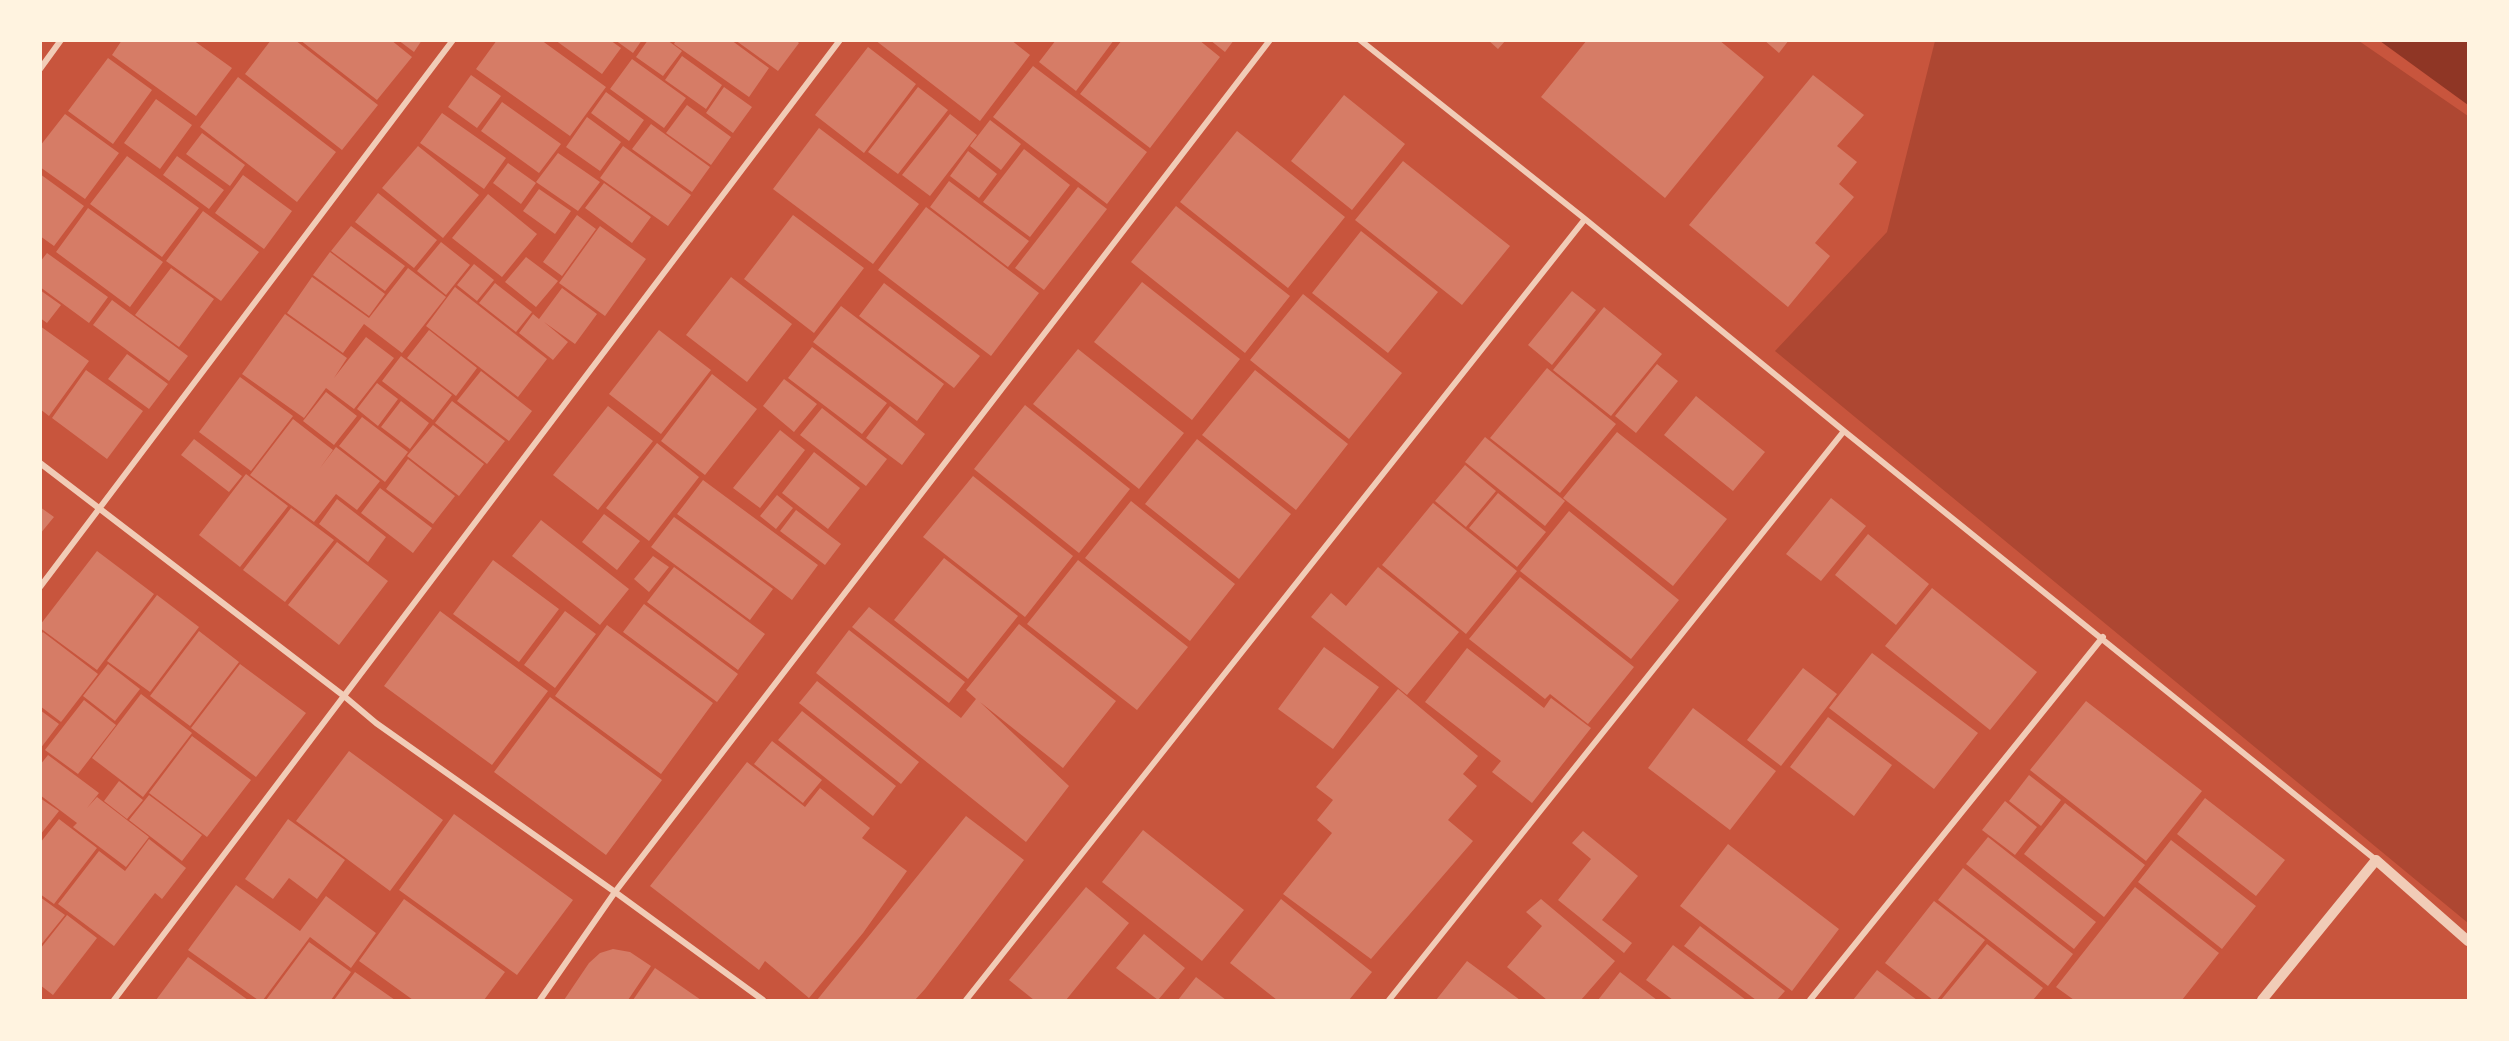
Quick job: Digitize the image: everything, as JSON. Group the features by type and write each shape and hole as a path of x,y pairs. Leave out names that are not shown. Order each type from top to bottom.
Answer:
{"street":[{"path":"40,69 61,40"},
{"path":"40,587 453,40"},
{"path":"114,1000 840,40"},
{"path":"540,1000 615,892 1270,40"},
{"path":"1360,40 2103,637 2376,860 2469,941"},
{"path":"966,1000 1585,219"},
{"path":"1389,1000 1844,431"},
{"path":"40,463 376,723 763,1000"},
{"path":"1810,1000 2103,637"},
{"path":"2262,1000 2376,860"}],"shaded area":[{"path":"1935,41 2359,41 2468,116 2468,923 1775,351 1887,232"},
{"path":"2380,41 2468,41 2468,105"}],"building":[{"path":"122,40 193,40 232,68 196,116 112,55"},
{"path":"271,40 295,40 378,105 342,150 245,74"},
{"path":"300,40 391,40 412,57 377,100"},
{"path":"398,40 422,40 414,52"},
{"path":"497,40 541,40 606,87 570,136 476,69"},
{"path":"555,40 610,40 621,48 602,74"},
{"path":"615,40 642,40 633,53"},
{"path":"648,40 667,40 682,51 663,76 636,57"},
{"path":"676,40 731,40 769,68 749,97 674,44"},
{"path":"735,40 796,40 799,43 778,71"},
{"path":"875,40 1011,40 1030,55 980,121"},
{"path":"1056,40 1114,40 1076,91 1039,62"},
{"path":"1122,40 1199,40 1220,57 1150,148 1080,94"},
{"path":"1210,40 1234,40 1225,52"},
{"path":"1488,40 1506,40 1498,49"},
{"path":"1587,40 1719,40 1764,77 1665,198 1541,97"},
{"path":"1764,40 1789,40 1779,53"},
{"path":"868,47 916,84 864,153 815,115"},
{"path":"682,56 722,85 706,109 665,80"},
{"path":"108,58 152,90 113,144 68,111"},
{"path":"632,59 686,98 664,128 610,89"},
{"path":"1033,66 1147,152 1107,204 993,117"},
{"path":"471,75 501,96 477,128 448,107"},
{"path":"1813,75 1864,115 1837,146 1857,162 1839,184 1854,197 1815,243 1830,256 1788,307 1689,225"},
{"path":"238,77 336,152 297,202 200,127"},
{"path":"724,87 752,107 733,133 706,113"},
{"path":"918,87 948,110 898,174 868,152"},
{"path":"606,92 644,120 629,141 591,113"},
{"path":"1344,95 1405,144 1352,210 1291,161"},
{"path":"156,99 192,125 160,169 124,143"},
{"path":"502,102 561,144 539,173 481,131"},
{"path":"687,105 731,137 711,165 666,133"},
{"path":"442,113 506,158 484,189 420,143"},
{"path":"65,114 119,153 85,199 40,167 40,146"},
{"path":"950,114 977,135 930,196 902,175"},
{"path":"587,117 621,142 600,171 566,147"},
{"path":"990,120 1021,144 1001,170 970,146"},
{"path":"651,124 710,167 692,192 632,149"},
{"path":"819,128 919,204 873,264 773,189"},
{"path":"1237,131 1345,217 1288,288 1180,202"},
{"path":"202,133 245,165 230,186 186,154"},
{"path":"418,146 479,195 443,238 382,188"},
{"path":"623,146 691,195 668,226 600,178"},
{"path":"1024,149 1070,185 1030,237 983,202"},
{"path":"968,151 997,174 979,198 950,176"},
{"path":"558,153 600,182 578,211 536,182"},
{"path":"127,156 199,208 162,257 90,204"},
{"path":"177,156 224,190 209,209 163,175"},
{"path":"1403,161 1510,246 1462,305 1355,220"},
{"path":"508,163 536,183 521,204 493,183"},
{"path":"40,174 84,206 54,246 40,236"},
{"path":"243,175 292,211 264,249 215,213"},
{"path":"949,181 1029,241 1008,267 930,207"},
{"path":"604,183 651,217 632,243 585,208"},
{"path":"1078,187 1107,209 1044,290 1015,268"},
{"path":"539,189 571,211 555,234 523,211"},
{"path":"378,193 437,240 414,268 355,222"},
{"path":"488,194 537,234 502,277 452,238"},
{"path":"1176,206 1290,296 1245,353 1131,262"},
{"path":"926,207 1039,293 991,356 878,270"},
{"path":"88,208 163,262 130,307 56,252"},
{"path":"203,211 259,252 221,301 166,261"},
{"path":"577,215 596,229 562,276 543,262"},
{"path":"793,215 864,268 814,333 744,279"},
{"path":"351,226 405,266 385,291 331,251"},
{"path":"600,226 646,259 605,316 559,283"},
{"path":"1361,231 1438,292 1388,353 1312,293"},
{"path":"441,242 470,265 446,295 417,271"},
{"path":"330,252 385,294 369,316 313,275"},
{"path":"47,253 108,297 89,323 40,287 40,262"},
{"path":"526,257 558,281 536,307 505,282"},
{"path":"474,264 494,280 477,301 457,285"},
{"path":"171,268 214,299 179,347 135,315"},
{"path":"408,268 446,297 402,353 364,324 343,353 287,313 312,277 369,318"},
{"path":"731,277 792,324 747,382 686,335"},
{"path":"1142,282 1240,359 1192,420 1094,342"},
{"path":"495,283 532,312 516,332 479,303"},
{"path":"884,283 980,356 954,388 859,316"},
{"path":"455,287 547,359 518,397 426,326"},
{"path":"562,288 597,314 575,344 544,322 568,342 553,360 519,333 533,314 539,319"},
{"path":"40,290 61,305 47,323 40,318"},
{"path":"1572,291 1596,310 1552,365 1528,345"},
{"path":"1303,294 1402,373 1349,439 1250,360"},
{"path":"112,300 188,356 169,381 93,325"},
{"path":"841,306 944,384 917,421 813,342"},
{"path":"1604,307 1662,354 1611,416 1553,370"},
{"path":"285,314 347,358 334,378 366,337 394,358 354,409 326,388 304,418 242,374"},
{"path":"40,326 89,361 49,416 40,409"},
{"path":"429,330 477,368 456,396 407,358"},
{"path":"659,330 711,370 661,434 609,394"},
{"path":"812,347 887,403 862,434 788,378"},
{"path":"1078,349 1184,433 1139,489 1033,404"},
{"path":"127,354 168,384 149,409 108,379"},
{"path":"401,356 452,395 433,420 382,381"},
{"path":"1657,364 1678,381 1636,433 1615,416"},
{"path":"1547,368 1616,424 1560,493 1490,438"},
{"path":"86,370 143,411 107,459 52,418"},
{"path":"1255,370 1348,444 1296,510 1202,435"},
{"path":"481,371 532,411 509,441 457,401"},
{"path":"712,374 757,409 705,475 661,441"},
{"path":"240,377 293,416 251,471 199,432"},
{"path":"784,379 817,404 794,432 763,406"},
{"path":"377,383 398,399 378,426 357,409"},
{"path":"326,392 357,416 334,445 303,421"},
{"path":"1696,396 1765,452 1733,491 1664,435"},
{"path":"401,401 429,423 410,449 381,427"},
{"path":"452,401 505,441 487,464 435,423"},
{"path":"1025,405 1130,489 1079,553 974,469"},
{"path":"608,406 653,441 598,510 553,475"},
{"path":"890,406 925,434 902,465 866,438"},
{"path":"822,408 887,459 866,486 800,435"},
{"path":"362,417 408,452 385,482 339,446"},
{"path":"293,419 333,450 320,468 336,447 380,481 357,510 336,494 314,522 250,475"},
{"path":"433,425 484,464 459,496 407,456"},
{"path":"780,430 805,450 760,508 733,488"},
{"path":"1617,432 1727,519 1673,586 1563,498"},
{"path":"1485,437 1565,501 1545,526 1465,462"},
{"path":"194,439 242,476 229,492 181,455"},
{"path":"1197,439 1291,514 1239,579 1145,504"},
{"path":"657,443 699,477 649,541 606,508"},
{"path":"814,452 860,488 828,529 782,493"},
{"path":"408,459 455,496 433,524 386,489"},
{"path":"1465,465 1496,491 1466,527 1435,501"},
{"path":"246,474 288,506 240,567 199,535"},
{"path":"973,476 1073,556 1025,617 923,537"},
{"path":"703,480 818,565 792,600 677,514"},
{"path":"380,488 432,528 413,553 361,513"},
{"path":"1498,493 1546,532 1517,567 1469,528"},
{"path":"777,495 793,508 776,529 760,516"},
{"path":"1831,498 1866,526 1821,581 1786,554"},
{"path":"337,499 386,537 368,562 319,524"},
{"path":"1131,501 1235,584 1190,641 1085,558"},
{"path":"1433,503 1517,571 1466,634 1382,565"},
{"path":"40,507 54,517 40,534"},
{"path":"291,508 334,540 285,602 243,570"},
{"path":"796,510 841,544 825,565 780,531"},
{"path":"1569,511 1679,600 1631,659 1520,571"},
{"path":"604,514 640,541 617,570 582,542"},
{"path":"674,517 773,589 750,620 651,547"},
{"path":"541,520 629,589 600,625 512,556"},
{"path":"1868,534 1929,584 1896,625 1835,575"},
{"path":"337,542 388,581 339,645 288,605"},
{"path":"97,551 154,594 97,670 40,628 40,625"},
{"path":"653,556 669,567 649,592 634,579"},
{"path":"944,558 1018,616 968,679 894,620"},
{"path":"493,560 559,609 519,662 453,614"},
{"path":"1078,560 1188,647 1137,710 1027,624"},
{"path":"674,567 765,634 738,670 647,602"},
{"path":"1378,567 1459,632 1407,695 1311,617 1331,593 1346,606"},
{"path":"1520,577 1634,667 1588,724 1550,694 1545,699 1469,639"},
{"path":"1932,588 2037,672 1990,730 1885,646"},
{"path":"157,595 199,627 150,692 107,661"},
{"path":"644,604 738,674 717,702 623,632"},
{"path":"869,607 965,682 949,703 852,627"},
{"path":"440,611 548,691 492,765 384,686"},
{"path":"565,611 596,634 555,688 524,665"},
{"path":"1019,624 1116,701 1063,768 980,702 1069,786 1026,842 816,673 849,630 961,718 976,699 966,690"},
{"path":"607,625 713,703 661,774 555,696"},
{"path":"199,631 239,662 190,726 150,696"},
{"path":"43,632 98,674 61,722 40,706 40,635"},
{"path":"1324,647 1379,687 1333,749 1278,709"},
{"path":"1467,648 1544,708 1551,698 1591,728 1532,803 1492,772 1501,761 1425,702"},
{"path":"1872,653 1978,733 1934,789 1829,708"},
{"path":"108,664 140,689 115,721 83,696"},
{"path":"240,664 306,713 256,777 191,728"},
{"path":"1803,668 1837,694 1781,766 1747,740"},
{"path":"817,681 919,762 901,784 799,703"},
{"path":"1398,689 1478,756 1463,774 1477,786 1448,820 1473,841 1371,959 1283,894 1332,833 1317,820 1333,800 1316,787"},
{"path":"141,694 192,733 143,797 92,758"},
{"path":"550,697 662,780 606,855 494,772"},
{"path":"84,700 116,725 78,774 45,750"},
{"path":"2086,701 2202,791 2146,861 2030,770"},
{"path":"1693,708 1776,771 1730,830 1648,768"},
{"path":"40,710 59,724 40,749"},
{"path":"802,711 896,786 873,816 778,740"},
{"path":"1828,717 1892,765 1854,816 1790,767"},
{"path":"192,736 251,780 207,837 149,793"},
{"path":"772,741 822,780 803,803 754,764"},
{"path":"349,751 443,820 390,891 296,821"},
{"path":"48,755 99,793 87,808 97,797 149,837 126,867 73,827 77,823 40,795 40,765"},
{"path":"747,762 805,807 820,788 870,828 862,838 907,871 863,933 809,998 765,961 759,970 650,886"},
{"path":"2029,775 2061,800 2041,826 2009,801"},
{"path":"119,781 143,800 127,819 104,801"},
{"path":"149,795 202,835 182,861 129,820"},
{"path":"40,798 59,811 40,835"},
{"path":"2205,798 2285,860 2256,896 2177,834"},
{"path":"2005,801 2037,827 2015,855 1982,830"},
{"path":"2065,803 2145,865 2104,917 2024,854"},
{"path":"454,814 573,900 517,975 399,890"},
{"path":"966,816 1024,860 925,989 915,1000 817,1000"},
{"path":"59,819 97,848 54,904 40,894 40,843"},
{"path":"288,819 345,860 317,899 289,878 273,899 245,879"},
{"path":"1143,830 1244,910 1202,961 1102,882"},
{"path":"1583,831 1638,876 1602,920 1632,943 1624,953 1558,900 1591,859 1572,843"},
{"path":"1988,837 2096,922 2074,949 1966,864"},
{"path":"149,839 186,868 162,899 155,893 114,946 58,904 99,851 125,871"},
{"path":"2171,840 2256,906 2222,949 2138,882"},
{"path":"1728,844 1839,929 1792,991 1680,906"},
{"path":"1963,868 2073,954 2048,986 1938,900"},
{"path":"236,885 300,931 326,896 376,933 351,968 310,937 263,1000 258,1000 188,950"},
{"path":"1086,887 1129,923 1066,1000 1034,1000 1009,980"},
{"path":"2135,887 2219,953 2182,1000 2074,1000 2056,987"},
{"path":"40,897 65,915 40,946"},
{"path":"404,899 505,972 484,1000 413,1000 359,961"},
{"path":"1281,899 1372,972 1349,1000 1277,1000 1230,963"},
{"path":"1541,899 1615,961 1581,1000 1547,1000 1507,967 1542,926 1526,912"},
{"path":"1934,901 1985,940 1937,1000 1933,1000 1885,963"},
{"path":"67,915 97,938 53,995 40,985 40,949"},
{"path":"1700,926 1785,991 1777,1000 1756,1000 1684,946"},
{"path":"1144,934 1185,968 1158,1000 1116,968"},
{"path":"309,942 351,972 331,1000 266,1000"},
{"path":"1987,944 2043,988 2033,1000 1941,1000"},
{"path":"1673,945 1746,1000 1673,1000 1646,980"},
{"path":"613,949 630,952 651,966 628,1000 564,1000 589,963 600,953"},
{"path":"188,957 248,1000 156,1000"},
{"path":"1467,961 1520,1000 1436,1000"},
{"path":"655,968 701,1000 633,1000"},
{"path":"1877,970 1917,1000 1853,1000"},
{"path":"355,972 395,1000 334,1000"},
{"path":"1620,972 1657,1000 1598,1000"},
{"path":"1196,977 1226,1000 1178,1000"}]}
